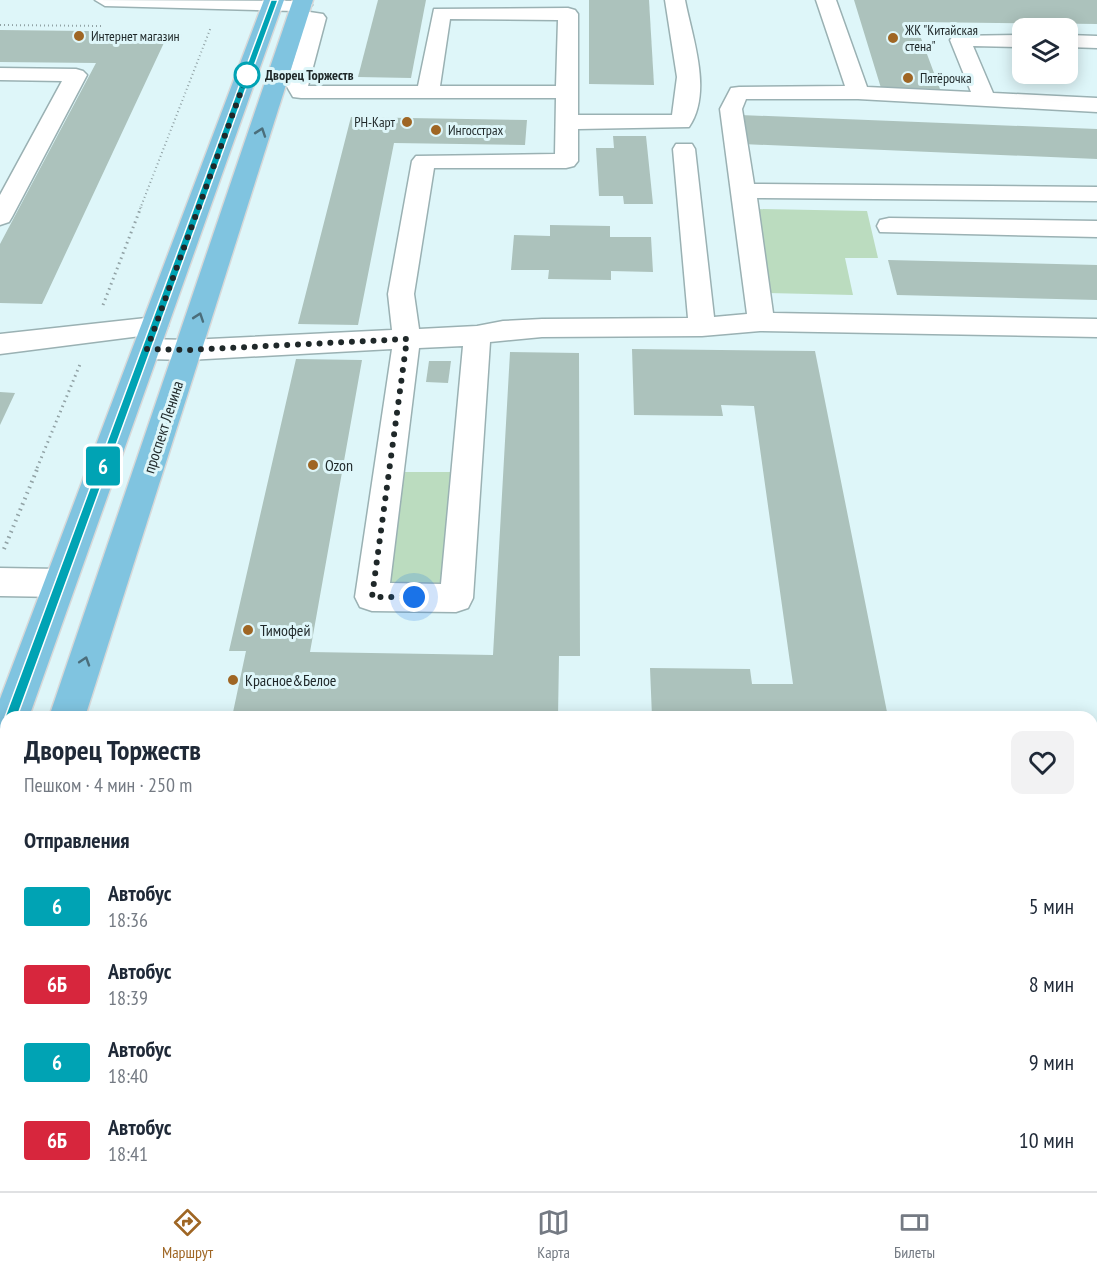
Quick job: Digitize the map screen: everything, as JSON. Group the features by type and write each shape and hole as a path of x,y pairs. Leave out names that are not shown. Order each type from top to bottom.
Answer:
{"main road":[{"path":"13,711 273,2"},
{"name":"проспект Ленина","path":"69,711 301,7"}],"street":[{"path":"105,0 273,2 301,7 313,16 316,22 297,90 307,92 567,92"},
{"path":"567,122 681,122 688,104 689,84 675,0"},
{"path":"826,0 858,93"},
{"path":"428,92 441,13 568,14 566,161 424,161 400,294 407,339 372,597 456,598 477,336"},
{"path":"984,98 960,40 1012,41"},
{"path":"1078,41 1097,42"},
{"path":"0,74 76,75 0,217"},
{"path":"760,322 760,299 731,109 739,93 760,90 858,93 1097,105"},
{"path":"684,149 702,327"},
{"path":"744,191 1097,194"},
{"path":"889,226 1097,229"},
{"path":"0,344 92,333 151,338 188,350 477,336 503,330 542,328 702,327 760,322 1097,328"},
{"path":"0,582 60,583"}],"path":[{"path":"0,25 105,26"},
{"path":"0,558 92,333 211,27 199,26"}],"green space":[{"path":"757,209 867,211 878,258 845,258 853,295 768,293"},
{"path":"404,472 451,472 441,584 390,583"}],"building":[{"path":"378,0 426,0 411,78 358,77"},
{"path":"589,0 649,0 654,85 589,84"},
{"name":"ЖК \"Китайская стена\"","path":"854,0 1097,0 1097,24 1078,24 1078,18 1012,18 1012,23 915,22 940,89 881,88"},
{"path":"0,30 169,32 42,304 0,303 0,244 96,63 0,62"},
{"path":"740,115 1097,129 1097,159 742,144"},
{"path":"351,117 527,120 525,145 394,143 358,325 298,324"},
{"path":"613,136 646,136 653,204 624,204 623,196 599,196 596,148 614,148"},
{"path":"550,225 610,226 610,237 651,237 653,272 611,271 611,280 548,279 549,270 511,270 514,235 550,236"},
{"path":"888,260 1097,265 1097,300 897,295"},
{"path":"632,349 815,351 887,711 652,711 650,668 750,669 752,684 793,684 754,406 721,405 723,416 634,415"},
{"path":"510,352 579,353 580,656 559,656 558,711 233,711 246,651 229,651 296,359 362,360 310,652 493,655"},
{"path":"429,361 451,361 448,383 426,382"},
{"path":"0,392 15,393 0,425"}],"bus line":[{"name":"6","path":"13,711 274,0"}],"place":[{"name":"Интернет магазин","path":"79,36"},
{"name":"ЖК \"Китайская стена\"","path":"893,38"},
{"name":"Дворец Торжеств","path":"247,75"},
{"name":"Пятёрочка","path":"908,78"},
{"name":"РН-Карт","path":"407,122"},
{"name":"Ингосстрах","path":"436,130"},
{"name":"Ozon","path":"313,465"},
{"name":"Тимофей","path":"248,630"},
{"name":"Красное&Белое","path":"233,680"}],"route":[{"path":"247,75 147,349 188,350 407,339 372,597 414,597"}]}
